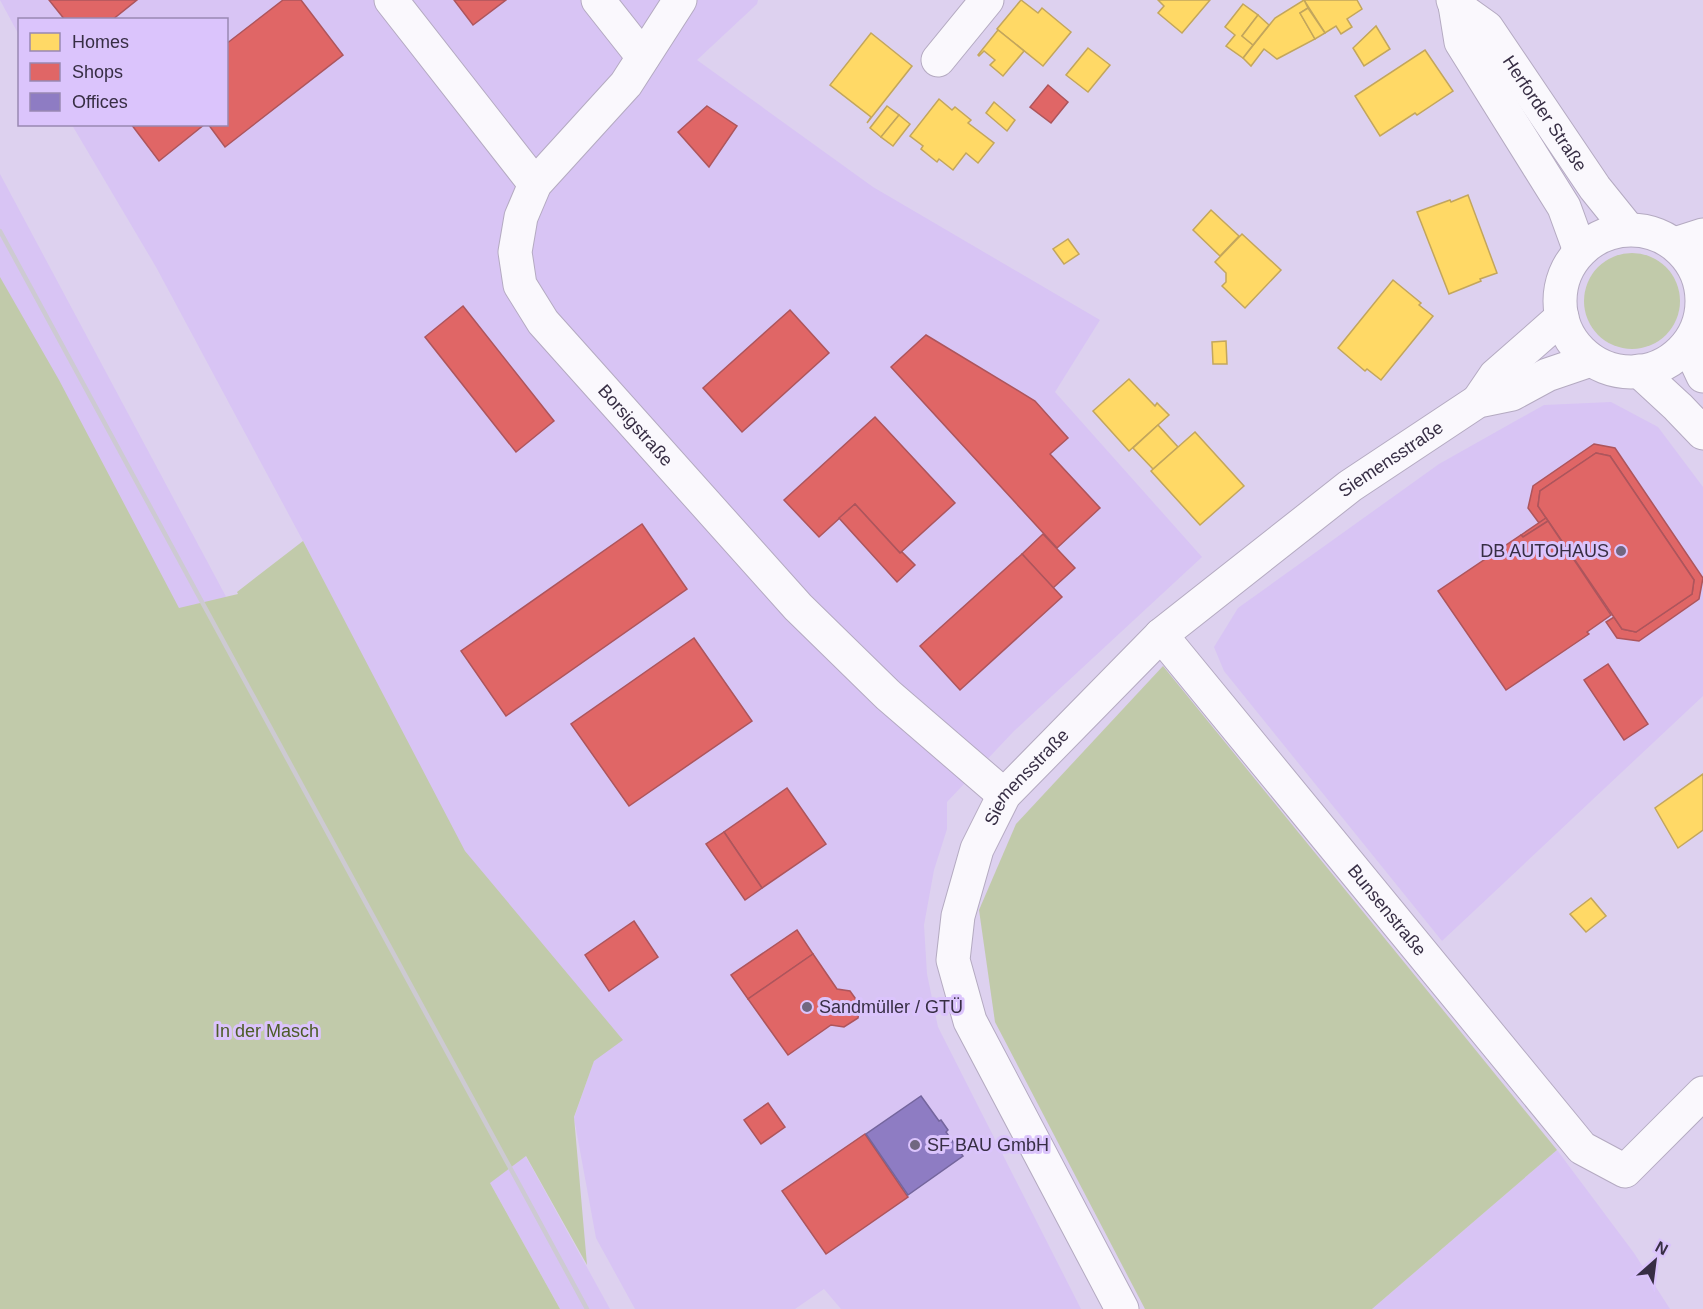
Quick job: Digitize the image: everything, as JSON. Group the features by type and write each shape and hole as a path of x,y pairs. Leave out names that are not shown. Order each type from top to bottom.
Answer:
{"street":[{"path":"391,0 535,184"},
{"path":"598,0 643,57"},
{"name":"Borsigstraße","path":"680,0 626,84 535,184 521,217 515,252 520,285 543,322 798,607 888,695 1004,795"},
{"path":"938,60 987,0"},
{"name":"Herforder Straße","path":"1454,2 1488,28 1595,188 1628,229"},
{"name":"Herforder Straße","path":"1454,2 1461,42 1564,207 1580,251"},
{"path":"1628,229 1689,240 1693,264 1702,289 1702,309 1697,328 1688,344 1674,358 1657,367 1639,371 1614,370 1591,360 1572,341 1562,317 1560,293 1567,270 1580,251 1602,235 1628,229"},
{"name":"Siemensstraße","path":"1478,401 1495,375 1562,317"},
{"path":"1688,344 1703,376"},
{"name":"Siemensstraße","path":"1122,1309 970,1021 953,960 958,916 977,849 1004,795 1161,634 1350,486 1478,401 1512,394 1547,375 1591,360"},
{"path":"1639,371 1678,406 1703,433"},
{"name":"Bunsenstraße","path":"1161,634 1581,1148 1625,1171 1703,1093"}],"shaded area":[{"path":"0,0 758,0 757,4 697,60 873,187 1100,320 1055,392 1202,557 1014,731 947,802 947,829 934,870 924,925 927,974 938,1027 1081,1309 841,1309 824,1289 795,1309 635,1309 596,1238 574,1118 606,1026 469,863 303,541 156,267 73,126 228,126 228,18 18,18 18,33"},
{"path":"0,174 515,1137 610,1309 560,1309 0,302"},
{"path":"1611,402 1658,427 1703,487 1703,696 1442,941 1224,671 1214,647 1238,608 1439,464 1544,405"},
{"path":"1557,1150 1634,1253 1670,1309 1372,1309"}],"green space":[{"path":"1632,253 1650,257 1666,267 1676,283 1680,301 1676,319 1666,335 1650,345 1632,349 1614,345 1598,335 1588,319 1584,301 1588,283 1598,267 1614,257"},
{"name":"In der Masch","path":"0,277 59,380 179,608 238,594 237,592 303,541 465,851 623,1040 594,1061 574,1117 587,1265 526,1156 490,1183 560,1309 0,1309"},
{"path":"1163,666 1557,1150 1372,1309 1145,1309 995,1022 979,910 1016,824"}],"building: Homes":[{"path":"1021,0 1038,13 1042,8 1071,32 1043,66 997,29"},
{"path":"1158,0 1210,0 1182,33 1158,13 1164,6"},
{"path":"1304,0 1357,0 1362,9 1347,19 1352,27 1341,34 1336,26 1325,33"},
{"path":"1304,0 1308,8 1300,13 1315,39 1277,59 1264,49 1251,66 1243,58 1275,18"},
{"path":"1243,4 1258,15 1242,36 1253,45 1243,58 1226,46 1235,35 1225,27"},
{"path":"1308,8 1325,33 1315,39 1300,13"},
{"path":"1258,15 1269,25 1253,45 1242,36"},
{"path":"1376,26 1390,49 1364,66 1353,48"},
{"path":"998,30 1024,51 1003,76 990,65 995,60 984,51 978,55"},
{"path":"871,33 912,66 867,123 871,117 830,85"},
{"path":"1088,48 1110,65 1088,92 1066,75"},
{"path":"1425,50 1453,91 1380,136 1355,96"},
{"path":"939,99 952,110 955,107 971,120 968,123 994,143 978,163 966,153 953,170 939,159 937,162 921,149 923,146 910,136"},
{"path":"994,102 1015,120 1007,131 986,113"},
{"path":"887,106 899,115 881,137 870,128"},
{"path":"899,115 910,124 893,146 881,137"},
{"path":"1468,195 1497,273 1449,294 1417,212"},
{"path":"1211,210 1239,236 1220,256 1193,230"},
{"path":"1242,234 1281,270 1245,308 1222,286 1226,282 1226,273 1215,262"},
{"path":"1068,239 1079,254 1064,264 1053,249"},
{"path":"1393,280 1433,316 1381,380 1367,369 1365,371 1338,348"},
{"path":"1226,341 1227,364 1213,364 1212,342"},
{"path":"1129,379 1155,406 1157,403 1169,415 1129,451 1093,411"},
{"path":"1158,425 1178,447 1153,469 1133,448"},
{"path":"1195,432 1244,486 1200,525 1151,471"},
{"path":"1703,774 1703,830 1678,848 1655,808"},
{"path":"1591,898 1606,916 1586,932 1570,914"}],"building: Shops":[{"path":"49,0 137,0 114,18 63,18"},
{"path":"283,0 301,0 343,55 225,147 209,126 228,126 228,42"},
{"path":"454,0 506,0 473,25"},
{"path":"1048,85 1068,102 1051,123 1030,107"},
{"path":"707,106 737,126 709,167 678,132"},
{"path":"133,126 203,126 159,161"},
{"path":"463,306 554,421 516,452 425,337"},
{"path":"790,310 829,353 742,432 703,388"},
{"path":"926,335 1035,401 1068,438 1050,454 1100,508 1057,548 891,367"},
{"path":"875,417 955,503 900,553 855,504 819,537 784,500"},
{"path":"1594,444 1615,448 1703,578 1699,599 1639,641 1617,638 1606,622 1614,617 1622,629 1636,632 1692,594 1694,580 1610,456 1596,453 1540,491 1538,506 1546,518 1539,523 1528,508 1533,486"},
{"name":"DB AUTOHAUS","path":"1596,453 1610,456 1694,580 1692,594 1636,632 1622,629 1538,506 1540,491"},
{"path":"855,504 900,553 902,552 915,565 897,582 839,518"},
{"path":"1546,518 1548,521 1523,537 1521,535"},
{"path":"1548,521 1611,615 1587,632 1589,634 1506,690 1438,591 1521,535 1523,537"},
{"path":"642,524 687,589 506,716 461,651"},
{"path":"1043,534 1075,568 1053,588 1022,554"},
{"path":"1022,554 1062,597 960,690 920,646"},
{"path":"694,638 752,721 629,806 571,724"},
{"path":"1608,664 1648,724 1624,740 1584,680"},
{"path":"787,788 826,844 762,888 724,832"},
{"path":"724,832 762,888 745,900 706,844"},
{"path":"634,921 658,957 609,991 585,955"},
{"path":"797,930 813,954 748,999 731,975"},
{"name":"Sandmüller / GTÜ","path":"813,954 837,989 850,991 860,1005 858,1018 844,1027 831,1025 788,1055 748,999"},
{"path":"768,1103 785,1127 761,1144 744,1120"},
{"path":"865,1134 908,1197 826,1254 782,1191"}],"building: Offices":[{"name":"SF BAU GmbH","path":"921,1096 948,1130 946,1132 963,1156 908,1195 866,1134"}],"railway":[{"path":"0,231 587,1309"}],"place":[{"name":"DB AUTOHAUS","path":"1621,551"},
{"name":"Sandmüller / GTÜ","path":"807,1007"},
{"name":"SF BAU GmbH","path":"915,1145"}]}
